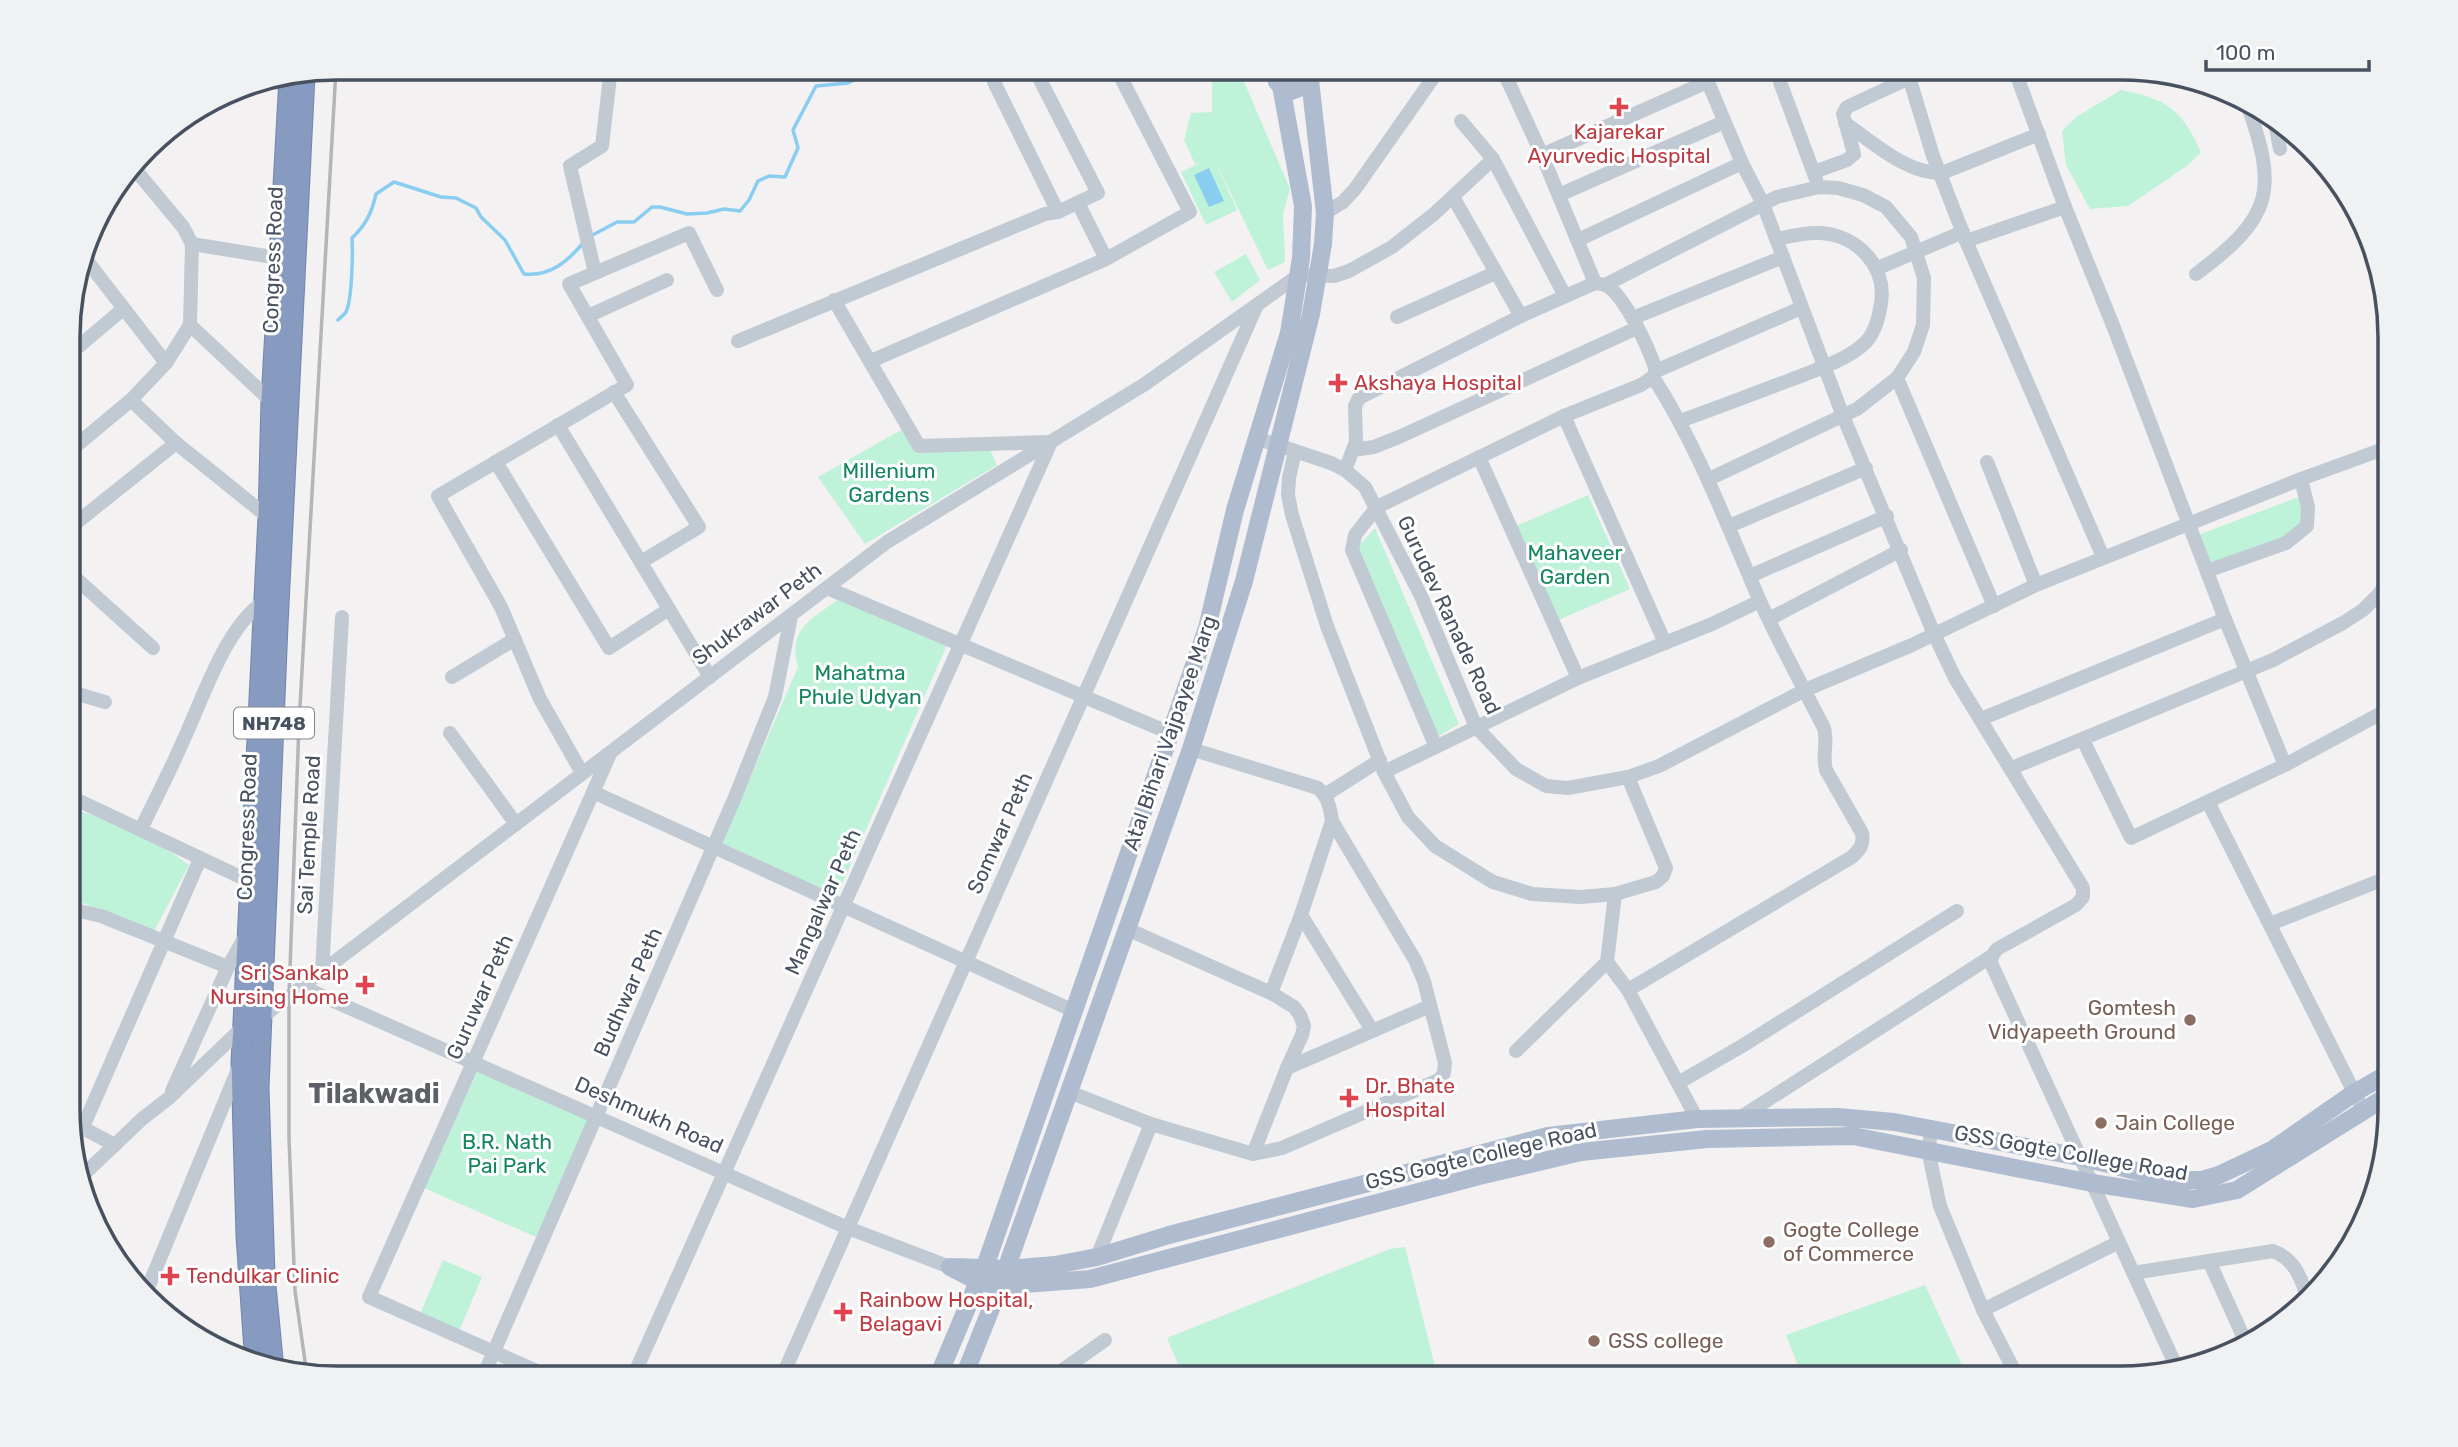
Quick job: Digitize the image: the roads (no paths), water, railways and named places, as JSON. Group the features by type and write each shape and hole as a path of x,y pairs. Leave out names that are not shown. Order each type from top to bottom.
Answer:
{"highway":[{"name":"Congress Road","path":"273,1358 265,1275 259,1088 276,519 304,83"},
{"name":"Congress Road","path":"254,1353 246,1236 241,1063 264,602 276,519 271,401 289,85"}],"main road":[{"name":"Atal Bihari Vajpayee Marg","path":"968,1366 1003,1277 1191,750 1244,582 1311,314 1303,205 1275,80"},
{"path":"1280,80 1291,91 1297,90 1306,80"},
{"name":"Atal Bihari Vajpayee Marg","path":"942,1366 982,1275 1207,628 1235,510 1325,213 1313,80"},
{"path":"982,1275 1003,1277 1097,1257 1169,1235 1548,1136 1697,1119 1838,1117 1894,1122 2080,1157 2172,1181 2190,1182 2219,1175 2272,1150 2378,1079"},
{"name":"GSS Gogte College Road","path":"1003,1277 1090,1279 1479,1176 1581,1152 1707,1139 1853,1136 2092,1183 2193,1199 2238,1190 2378,1101"},
{"path":"2247,1161 2257,1178"},
{"name":"Deshmukh Road","path":"950,1266 982,1275"}],"street":[{"path":"595,273 570,166 602,146 610,80"},
{"path":"738,341 1045,214 1058,212 1098,193 1040,80"},
{"path":"871,361 1106,258 1190,212 1122,80"},
{"path":"1325,213 1343,202 1355,189 1432,80"},
{"path":"1512,80 1578,240 1600,284 1635,323 1654,374 1709,479 1760,601 1826,738 1823,761 1826,770 1864,841 1861,849 1852,857 1628,990"},
{"path":"1542,155 1694,80"},
{"path":"1706,80 1763,204 1843,416 1934,634 1955,678 2083,888 2083,897 2076,905 1997,949 1992,956 1737,1119"},
{"path":"1780,80 1819,187"},
{"path":"1814,172 1847,160 1854,154 1843,114 1847,107 1905,80"},
{"path":"1910,80 1922,124 1964,237 2103,557"},
{"path":"2019,80 2225,619 2285,765"},
{"path":"994,82 1058,212"},
{"path":"2196,274 2242,234 2259,212 2266,193 2262,150 2251,116"},
{"path":"1461,121 1493,159 1565,296"},
{"path":"1559,195 1724,122"},
{"path":"1845,123 1893,156 1929,173 1942,173 2039,134"},
{"path":"2277,134 2280,149"},
{"path":"1308,276 1334,276 1349,271 1392,247 1453,197 1493,159"},
{"path":"1578,240 1742,163"},
{"path":"80,442 131,400 166,363 190,325 192,244 183,227 139,175"},
{"path":"1345,470 1353,450 1357,427 1355,407 1359,398 1521,316 1600,284 1789,193 1819,187 1838,188 1863,195 1886,208 1904,227 1916,251 1924,278 1923,325 1914,352 1897,378 1876,396 1843,416 1709,479"},
{"path":"1453,197 1521,316"},
{"path":"1078,203 1106,258"},
{"path":"1878,268 1916,251 2065,207"},
{"path":"582,773 540,699 501,607 438,496 628,385 569,284 689,233 717,290"},
{"path":"1680,421 1825,366 1851,354 1866,343 1873,333 1883,287 1878,268 1859,247 1840,237 1821,233 1777,239"},
{"path":"192,244 279,258"},
{"path":"1353,450 1374,447 1399,437 1635,323 1783,257"},
{"path":"91,265 166,363"},
{"path":"1396,317 1495,273"},
{"name":"Shukrawar Peth","path":"262,1017 887,542 1145,384 1258,304 1308,276"},
{"path":"588,316 667,280"},
{"path":"834,300 919,446 1051,442"},
{"name":"Somwar Peth","path":"787,1366 1258,304"},
{"path":"80,345 123,309"},
{"path":"1436,747 1352,550 1356,534 1377,508 1564,416 1641,385 1654,374 1801,309"},
{"path":"190,325 271,401"},
{"path":"1897,378 1994,606"},
{"path":"614,392 699,527 642,562"},
{"path":"131,400 176,443 276,519"},
{"path":"1564,416 1665,643"},
{"path":"558,425 710,677"},
{"name":"Gurudev Ranade Road","path":"1256,438 1345,470 1365,487 1421,596 1476,727 1516,769 1546,786 1568,788 1628,777 1659,766 1805,690 1912,645 2036,585 2378,451"},
{"name":"Mangalwar Peth","path":"638,1366 1051,442"},
{"path":"80,520 176,443"},
{"path":"1295,451 1289,478 1292,515 1327,626 1382,766 1408,817 1435,846 1493,882 1532,894 1581,897 1615,894 1656,882 1663,876 1666,868 1628,777"},
{"path":"1479,457 1578,678"},
{"path":"496,462 609,648 669,609"},
{"path":"1987,462 2036,585"},
{"path":"1729,526 1866,468"},
{"path":"2207,571 2286,543 2307,526 2308,507 2301,479"},
{"path":"1750,576 1886,516"},
{"path":"1769,619 1901,550"},
{"path":"80,583 153,648"},
{"path":"827,588 1170,733"},
{"path":"2012,768 2246,672 2343,623 2363,610 2378,595"},
{"path":"1325,795 1382,766 1436,747 1578,678 1712,624 1760,601"},
{"path":"141,829 225,649 251,610 264,602"},
{"name":"Budhwar Peth","path":"486,1366 492,1346 714,847 775,697 791,616"},
{"name":"Sai Temple Road","path":"322,971 342,617"},
{"path":"1981,719 2225,619"},
{"path":"452,677 514,639"},
{"path":"80,695 105,702"},
{"path":"2083,740 2131,838 2285,765 2378,715"},
{"path":"450,733 516,824"},
{"path":"1069,1092 1152,1124 1253,1154 1282,1148 1439,1080 1444,1073 1445,1063 1424,981 1415,960 1332,821 1325,795 1318,788 1191,750"},
{"name":"Guruwar Peth","path":"492,1346 369,1297 611,752"},
{"path":"593,792 1074,1011"},
{"path":"80,801 251,882"},
{"path":"2208,802 2363,1110"},
{"path":"1271,993 1301,915 1332,821"},
{"path":"81,1118 164,942 200,859"},
{"path":"2270,924 2378,881"},
{"path":"1516,1052 1607,962 1615,894"},
{"path":"80,911 102,916 228,967"},
{"path":"1678,1083 1957,911"},
{"path":"1301,915 1372,1030"},
{"path":"1127,929 1271,993 1294,1007 1300,1015 1304,1026 1302,1035 1253,1154"},
{"path":"169,1098 228,967 248,933"},
{"path":"1992,956 1991,963 2174,1361"},
{"path":"1607,962 1628,990 1697,1119"},
{"name":"Deshmukh Road","path":"302,987 848,1228 950,1266"},
{"path":"1287,1068 1430,1006"},
{"path":"88,1171 244,1026"},
{"path":"149,1284 241,1063"},
{"path":"1097,1257 1152,1124"},
{"path":"81,1127 115,1145"},
{"path":"1932,1129 1928,1150 1940,1206 1983,1310 2012,1366"},
{"path":"1983,1310 2119,1242"},
{"path":"2133,1273 2273,1251 2285,1256 2293,1264 2304,1289"},
{"path":"2209,1261 2243,1335"},
{"path":"514,1285 492,1346 530,1366"},
{"path":"1067,1366 1105,1340"}],"water":[{"path":"1209,168 1224,201 1209,207 1194,175"}],"waterway":[{"path":"589,237 617,222 634,222 652,207 687,214 724,209 740,211 758,181 769,176 785,177 798,148 793,130 816,86 854,80"},
{"path":"338,320 346,312 350,297 352,238 368,218 376,194 394,182 441,197 456,198 476,208 481,217 505,240 524,274 542,273 558,266 584,242"}],"railway":[{"path":"305,1364 295,1291 289,1138 289,996 299,724 335,80"}],"place":[{"name":"Kajarekar Ayurvedic Hospital","path":"1619,107"},
{"name":"Akshaya Hospital","path":"1338,383"},
{"name":"Sri Sankalp Nursing Home","path":"365,985"},
{"name":"Gomtesh Vidyapeeth Ground","path":"2190,1020"},
{"name":"Dr. Bhate Hospital","path":"1349,1098"},
{"name":"Jain College","path":"2101,1123"},
{"name":"Gogte College of Commerce","path":"1769,1242"},
{"name":"Tendulkar Clinic","path":"170,1276"},
{"name":"Rainbow Hospital, Belagavi","path":"843,1312"},
{"name":"GSS college","path":"1594,1341"}],"district":[{"name":"Tilakwadi","path":"374,1093"}],"park label":[{"name":"Millenium Gardens","path":"889,483"},
{"name":"Mahaveer Garden","path":"1575,565"},
{"name":"Mahatma Phule Udyan","path":"860,685"},
{"name":"B.R. Nath Pai Park","path":"507,1154"}]}
